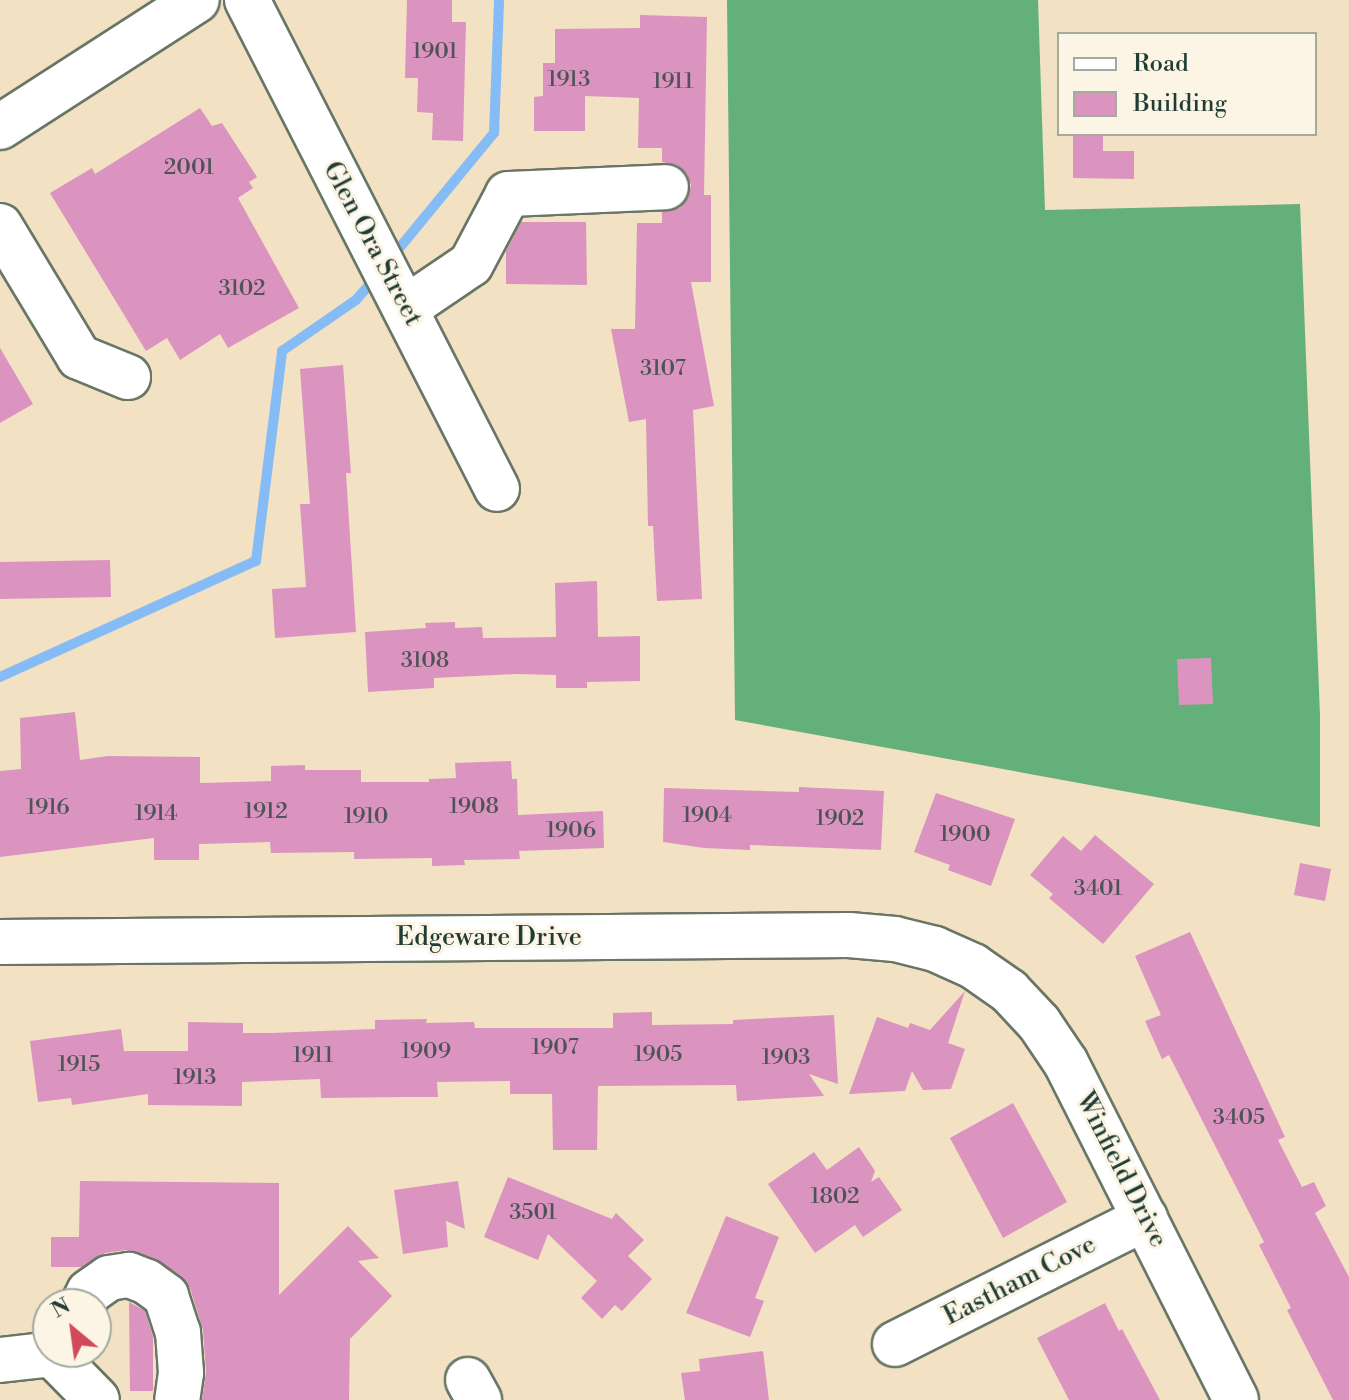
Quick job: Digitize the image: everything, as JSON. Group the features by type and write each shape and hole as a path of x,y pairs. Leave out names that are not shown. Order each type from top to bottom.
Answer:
{"street":[{"path":"0,127 197,0"},
{"name":"Glen Ora Street","path":"247,0 497,489"},
{"path":"406,308 471,264 508,194 666,187"},
{"path":"0,226 79,357 128,377"},
{"name":"Edgeware Drive","path":"0,942 849,935 895,939 935,949 973,966"},
{"name":"Winfield Drive","path":"973,966 1009,991 1046,1033 1066,1063 1236,1400"},
{"name":"Eastham Cove","path":"895,1344 1145,1218"},
{"path":"95,1288 109,1278 129,1275 147,1282 166,1296 178,1332 181,1373 177,1400"},
{"path":"0,1360 32,1356"},
{"path":"67,1368 97,1400"}],"green space":[{"path":"727,0 1038,0 1045,210 1300,204 1320,716 1320,827 735,720"}],"building":[{"path":"407,0 452,0 452,22 466,22 463,141 432,140 433,113 417,112 418,78 405,78"},
{"path":"640,15 707,17 704,195 711,195 711,282 691,282 714,406 693,410 702,599 657,601 653,526 648,526 646,419 629,422 611,329 635,329 637,223 662,223 662,212 680,208 688,198 691,185 687,174 677,165 662,162 662,148 638,148 639,98 585,96 585,131 534,131 534,97 543,96 543,63 555,63 555,29 640,28"},
{"path":"200,108 212,126 222,123 257,177 249,182 253,188 238,198 299,308 228,348 220,334 180,360 167,338 146,351 50,193 92,168 95,174"},
{"path":"1073,136 1103,136 1103,151 1134,151 1134,179 1073,178"},
{"path":"521,222 586,222 587,285 506,284 506,251"},
{"path":"0,348 33,404 0,423"},
{"path":"343,365 351,473 346,473 356,632 275,638 272,589 306,587 300,504 310,504 300,369"},
{"path":"110,560 111,597 0,599 0,562"},
{"path":"597,581 598,637 640,636 640,681 587,682 587,688 556,688 556,675 517,674 434,678 434,688 368,692 365,632 426,628 425,623 455,622 455,628 482,627 483,638 556,637 555,583"},
{"path":"1211,658 1213,704 1179,705 1177,659"},
{"path":"75,712 80,760 108,756 200,757 200,783 271,781 271,766 305,765 305,770 361,770 361,782 429,782 429,779 456,778 455,763 511,761 512,779 517,779 518,815 603,811 604,848 519,851 520,859 464,860 465,865 432,866 432,858 354,859 354,852 271,853 270,842 199,844 199,860 154,860 154,838 0,857 0,771 21,769 20,718"},
{"path":"799,787 884,791 881,850 750,845 750,850 663,842 664,788 799,792"},
{"path":"936,793 1015,819 991,886 948,870 950,865 914,852"},
{"path":"1095,835 1154,884 1103,944 1049,898 1053,894 1030,875 1063,836 1081,851"},
{"path":"1300,863 1331,869 1325,901 1294,895"},
{"path":"1190,932 1285,1137 1278,1140 1302,1187 1314,1182 1326,1206 1315,1213 1349,1277 1349,1400 1333,1400 1287,1310 1291,1308 1259,1245 1264,1242 1169,1055 1162,1059 1145,1021 1161,1015 1135,956"},
{"path":"965,991 948,1043 965,1049 951,1089 923,1090 912,1071 905,1091 849,1094 877,1017 908,1028 910,1023 930,1030"},
{"path":"652,1012 652,1025 733,1024 733,1020 834,1015 838,1084 809,1074 824,1096 737,1101 736,1085 598,1086 597,1150 553,1150 552,1094 510,1094 510,1081 437,1082 438,1097 321,1098 320,1079 242,1082 242,1106 148,1105 148,1094 72,1105 71,1098 38,1102 30,1041 121,1029 124,1051 188,1051 188,1022 243,1023 243,1033 375,1029 375,1020 427,1019 426,1023 474,1022 475,1028 613,1028 613,1013"},
{"path":"1013,1103 1067,1202 1003,1238 950,1138"},
{"path":"859,1147 875,1171 871,1182 879,1177 902,1210 863,1237 855,1225 815,1253 768,1184 814,1152 827,1170"},
{"path":"508,1177 612,1219 616,1213 644,1240 628,1256 652,1279 622,1311 615,1305 602,1319 581,1298 597,1281 548,1234 538,1260 484,1237"},
{"path":"80,1181 279,1183 279,1295 348,1226 379,1258 358,1261 392,1296 350,1339 349,1400 202,1400 206,1372 203,1330 190,1288 181,1276 156,1259 126,1250 105,1253 82,1267 51,1267 51,1237 79,1237"},
{"path":"458,1181 465,1229 446,1221 448,1247 403,1254 394,1190"},
{"path":"726,1216 779,1237 755,1298 764,1301 750,1337 686,1313"},
{"path":"129,1302 145,1311 153,1337 153,1391 130,1391"},
{"path":"1105,1303 1160,1400 1069,1400 1037,1338"},
{"path":"763,1351 769,1400 685,1400 681,1373 700,1371 699,1359"}],"waterway":[{"path":"392,257 494,133 499,0"},
{"path":"0,677 256,561 282,351 356,300 377,276"}]}
